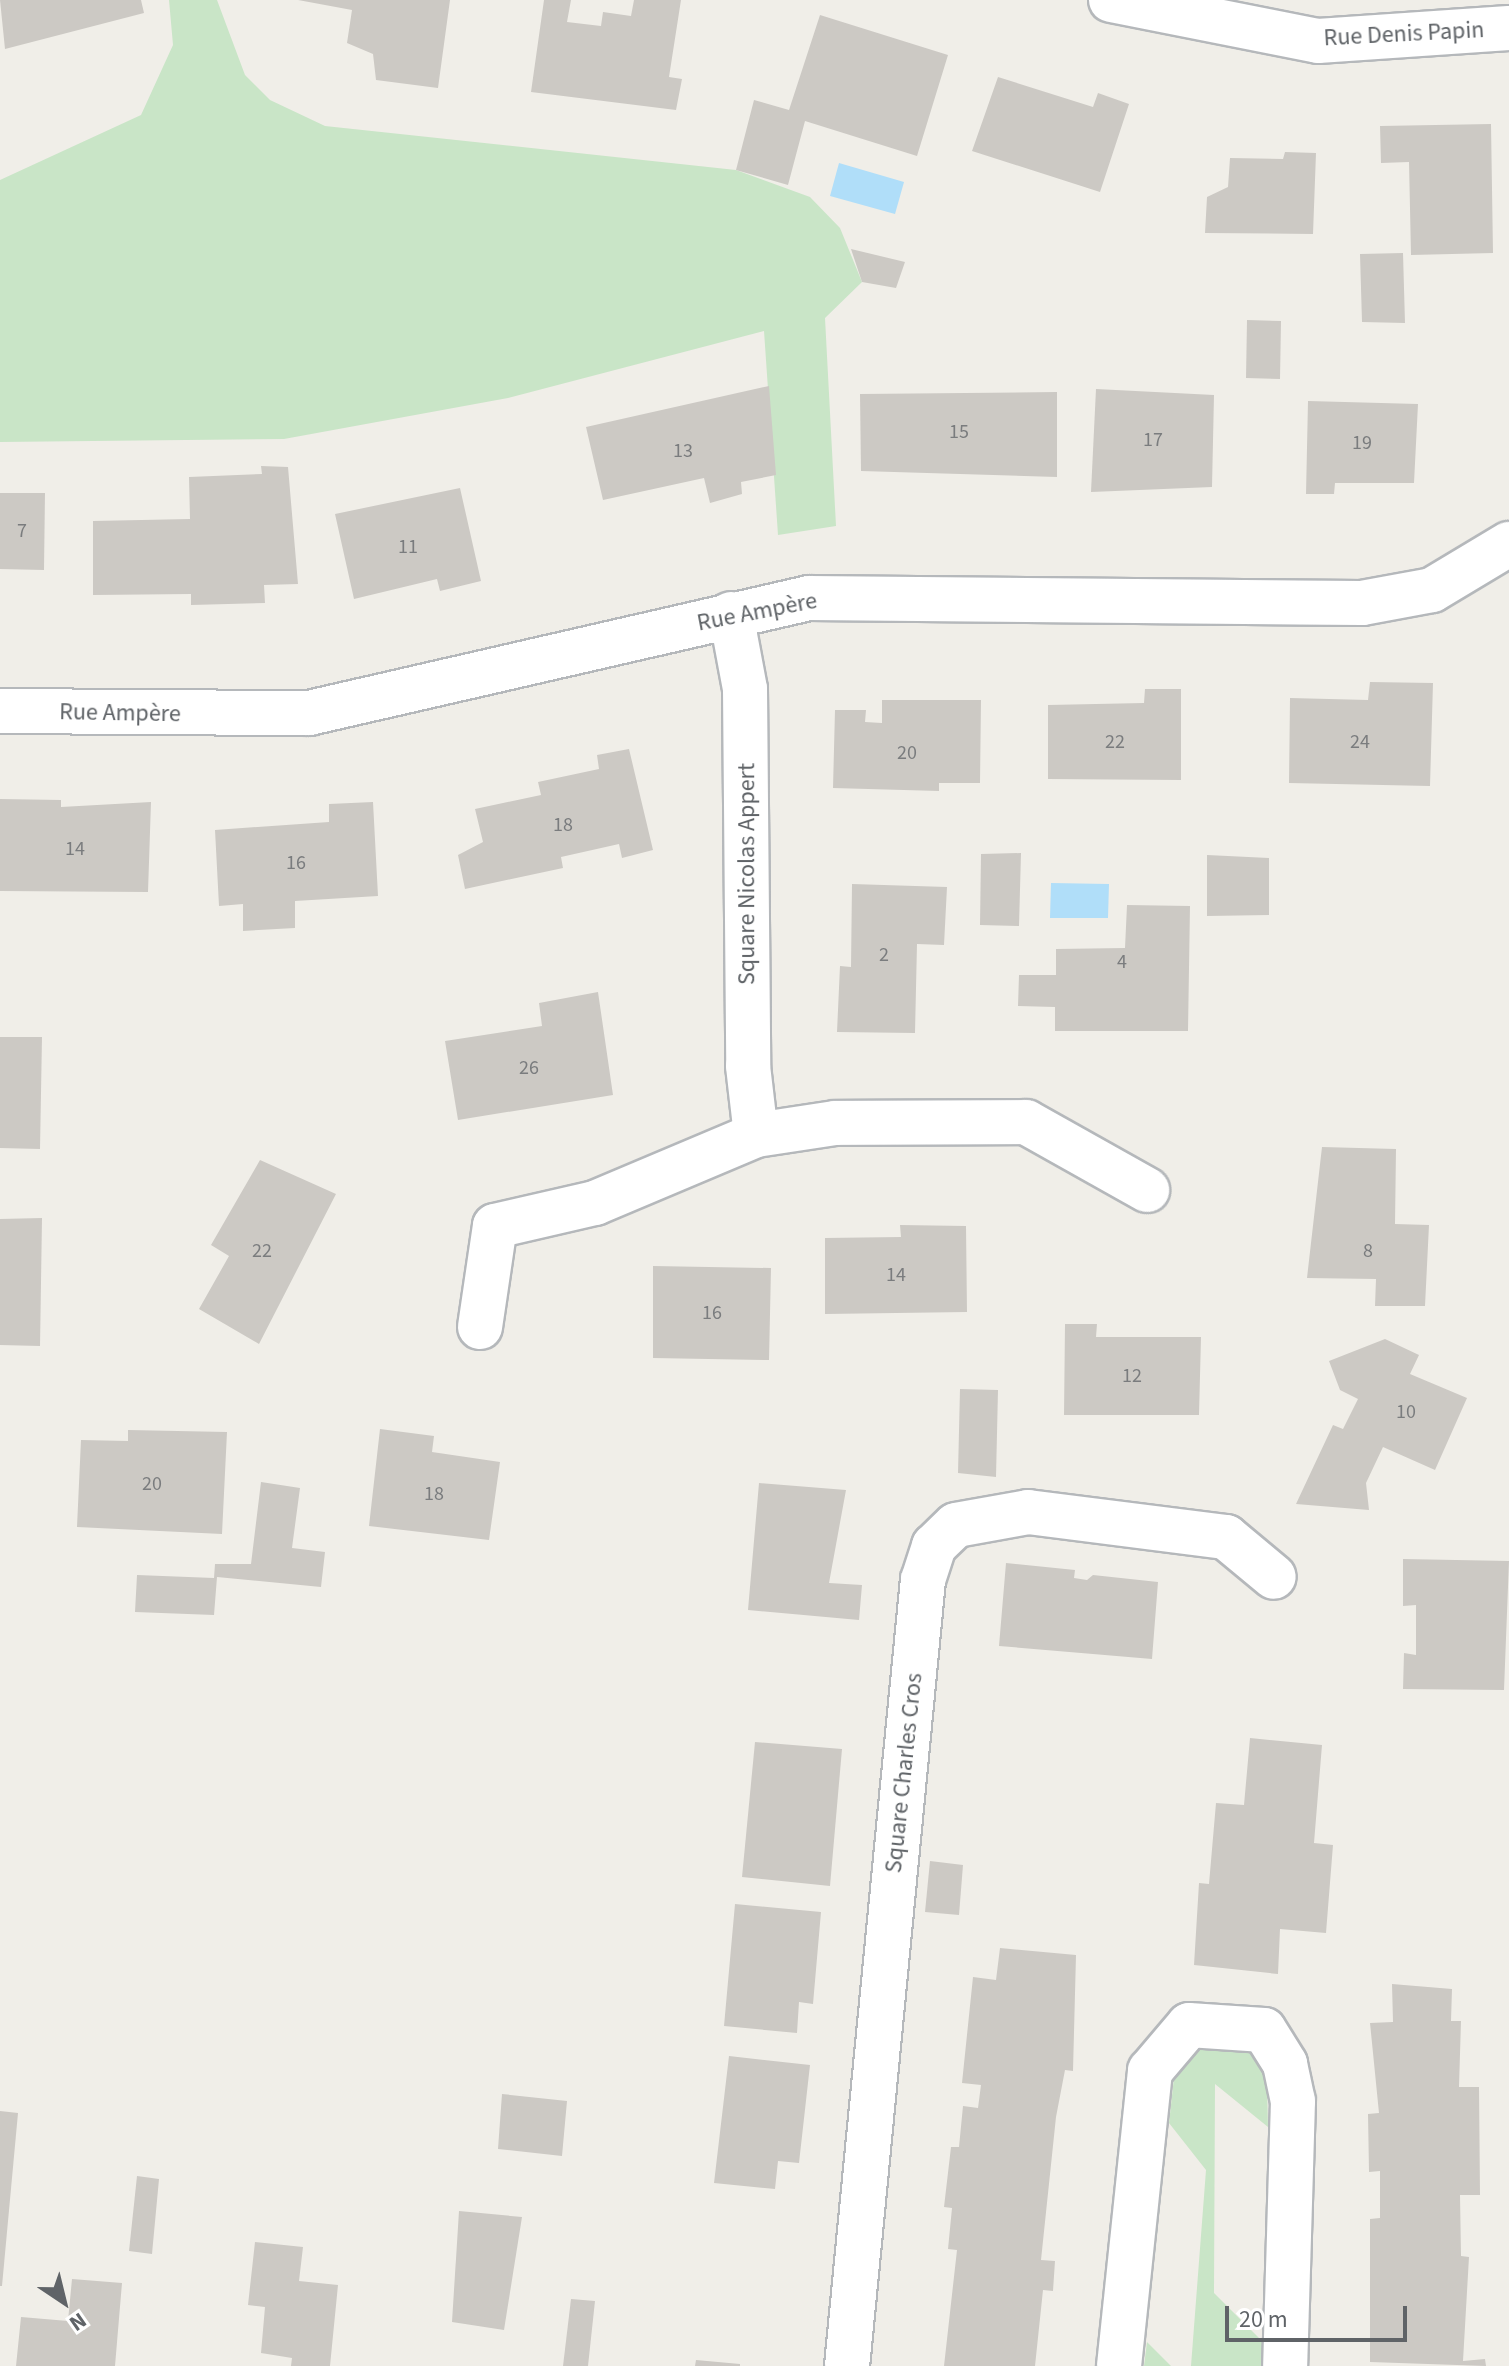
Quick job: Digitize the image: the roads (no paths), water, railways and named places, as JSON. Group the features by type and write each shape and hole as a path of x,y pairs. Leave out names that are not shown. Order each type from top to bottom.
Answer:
{"street":[{"name":"Rue Denis Papin","path":"1111,0 1318,41 1509,28"},
{"name":"Rue Ampère","path":"0,711 309,713 809,598 1362,603 1432,590 1509,544"},
{"name":"Square Nicolas Appert","path":"731,614 745,689 748,1066 756,1135"},
{"path":"480,1327 495,1226 595,1203 756,1135 835,1123 1026,1122 1147,1190"},
{"name":"Square Charles Cros","path":"847,2366 923,1580 934,1546 956,1525 1028,1512 1226,1537 1274,1577"},
{"path":"1119,2366 1150,2071 1189,2025 1264,2030 1285,2064 1293,2101 1285,2366"}],"water":[{"path":"839,163 904,182 895,214 830,196"},
{"path":"1051,883 1109,884 1108,918 1050,918"}]}
